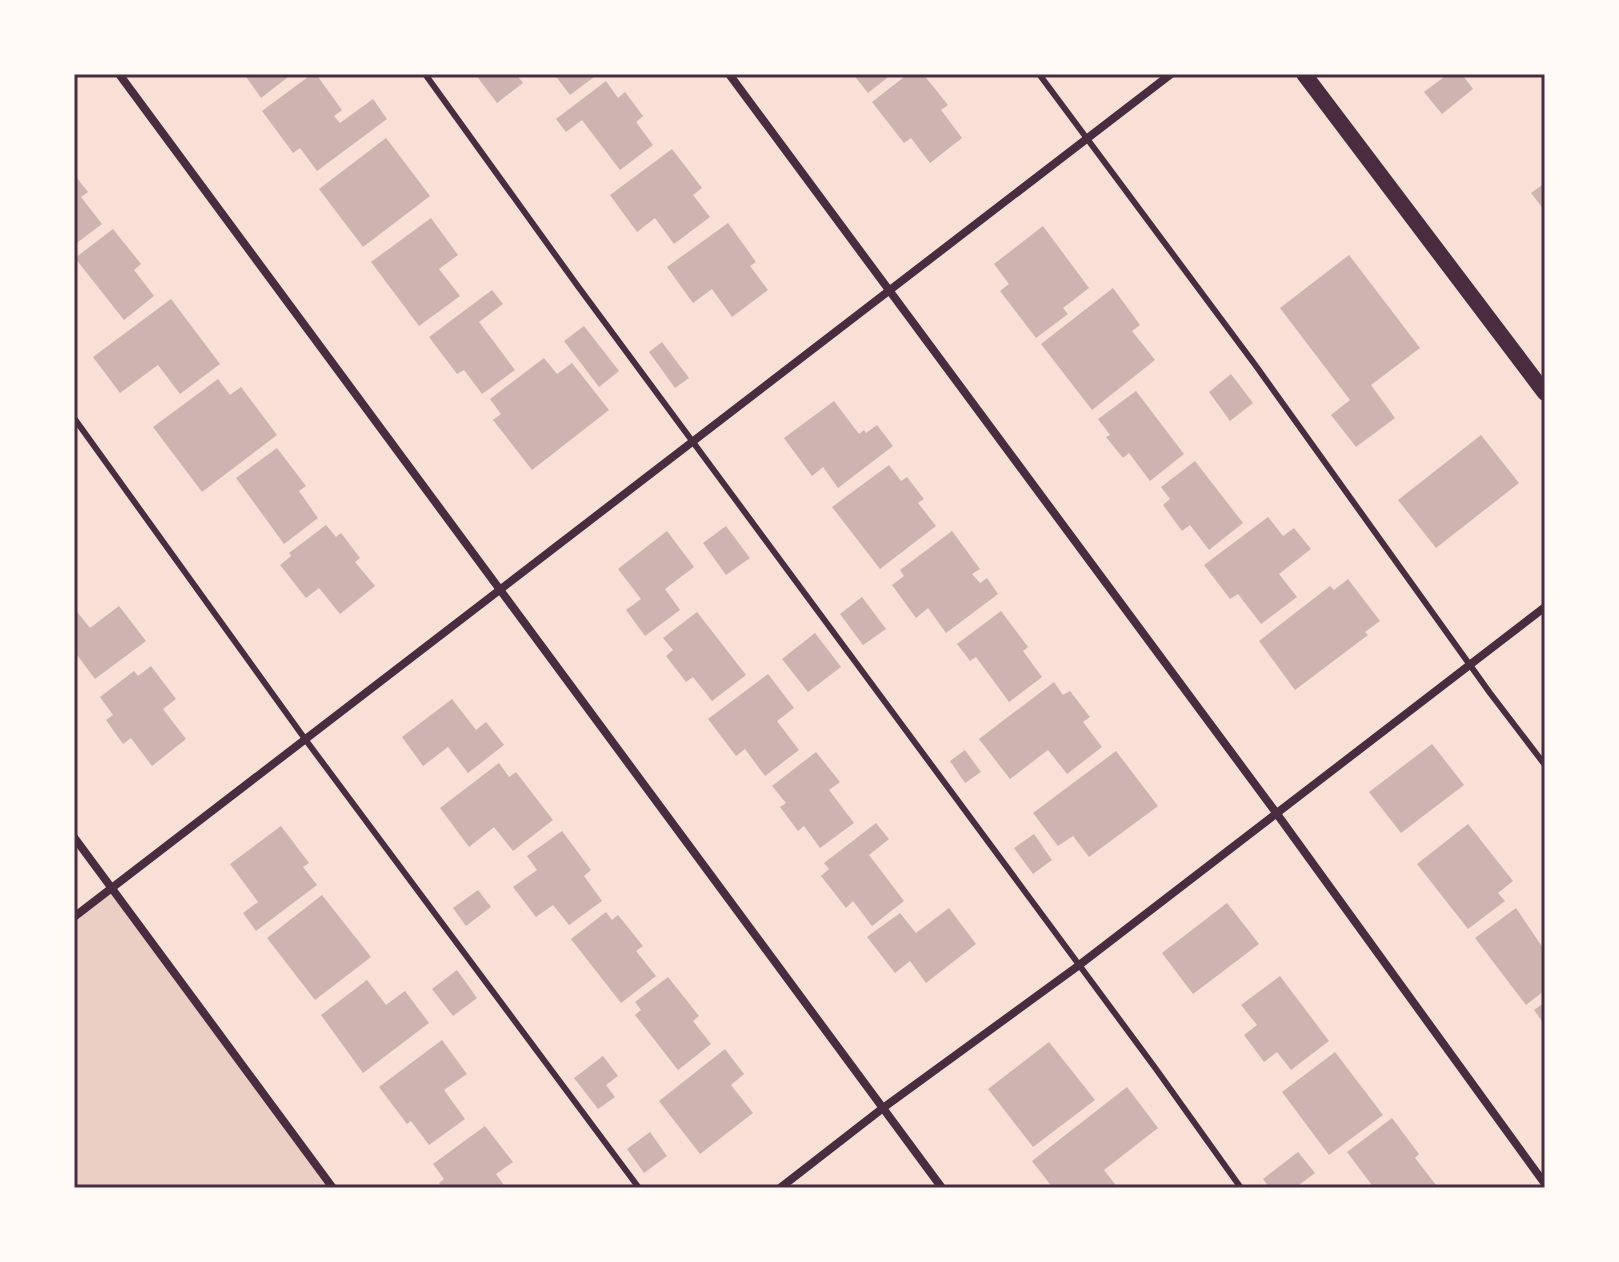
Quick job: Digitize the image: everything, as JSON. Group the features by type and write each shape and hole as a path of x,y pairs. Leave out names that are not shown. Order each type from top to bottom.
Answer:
{"main road":[{"path":"1304,74 1545,393"}],"street":[{"path":"119,74 497,590 942,1188"},
{"path":"729,74 1137,629 1277,814 1545,1184"},
{"path":"74,917 1171,74"},
{"path":"780,1188 883,1108 1078,966 1545,607"},
{"path":"74,837 333,1188"}],"lane":[{"path":"425,74 1241,1188"},
{"path":"1039,74 1256,366 1545,765"},
{"path":"74,418 305,739 639,1188"}],"shaded area":[{"path":"112,888 333,1188 74,1188 74,917"}],"building":[{"path":"244,74 292,74 261,98"},
{"path":"316,74 342,110 334,116 340,123 373,99 387,119 317,171 300,148 293,153 262,111"},
{"path":"475,74 516,74 523,83 497,103"},
{"path":"554,74 598,74 570,95"},
{"path":"853,74 892,74 868,93"},
{"path":"908,74 923,74 948,105 941,110 962,138 930,163 911,138 904,143 872,102"},
{"path":"1448,74 1462,74 1473,89 1442,114 1424,92"},
{"path":"606,81 618,98 625,92 643,116 636,122 653,145 620,170 582,120 566,132 556,119"},
{"path":"386,138 430,196 363,247 319,189"},
{"path":"672,149 702,188 693,195 710,217 674,244 655,218 637,232 610,195"},
{"path":"74,174 88,192 81,197 102,224 74,245"},
{"path":"1545,183 1545,211 1531,193"},
{"path":"431,218 458,255 439,269 460,296 419,326 371,262"},
{"path":"728,223 756,262 750,266 768,290 732,317 712,289 693,303 667,267"},
{"path":"1043,226 1089,288 1063,308 1068,314 1036,338 1000,291 1009,284 994,264"},
{"path":"113,229 141,264 134,270 154,296 124,320 75,258"},
{"path":"1349,255 1420,348 1371,385 1395,418 1356,447 1331,415 1350,400 1280,308"},
{"path":"1113,288 1140,325 1132,331 1155,360 1092,410 1041,344"},
{"path":"492,290 503,304 479,322 515,370 482,394 464,370 457,374 429,337"},
{"path":"171,299 220,364 180,394 158,365 120,393 93,357"},
{"path":"584,326 619,371 599,387 564,341"},
{"path":"662,342 689,378 675,388 649,352"},
{"path":"544,358 557,374 572,363 609,410 532,470 493,420 501,414 490,399"},
{"path":"1231,374 1253,403 1230,421 1209,392"},
{"path":"218,379 230,395 241,387 277,435 202,492 153,427"},
{"path":"1136,391 1184,454 1150,481 1129,453 1123,458 1106,437 1110,435 1098,419"},
{"path":"834,401 859,434 877,425 893,446 838,488 823,467 812,476 784,438"},
{"path":"1481,435 1519,483 1436,548 1398,500"},
{"path":"277,448 306,486 299,491 318,518 284,544 236,478"},
{"path":"1195,461 1243,523 1209,550 1190,525 1182,531 1163,505 1170,499 1161,487"},
{"path":"889,465 901,481 907,477 924,499 918,503 936,526 880,569 832,507"},
{"path":"1268,517 1283,536 1294,528 1311,549 1279,574 1297,597 1261,624 1238,594 1230,599 1204,565"},
{"path":"326,525 336,537 341,533 360,558 355,562 375,586 340,614 319,588 306,598 280,565 291,556 289,553"},
{"path":"726,526 750,558 726,575 703,543"},
{"path":"667,531 694,567 665,589 680,610 645,636 626,610 641,599 618,569"},
{"path":"952,531 980,569 972,574 980,583 987,578 998,594 946,633 928,608 916,618 892,585 904,576 900,570"},
{"path":"1348,579 1380,621 1365,632 1368,635 1295,690 1259,641 1330,586 1334,590"},
{"path":"862,597 886,629 863,645 840,614"},
{"path":"119,606 146,641 95,679 74,651 74,608 90,628"},
{"path":"1001,611 1028,647 1023,651 1042,677 1009,702 976,657 970,661 957,644"},
{"path":"697,612 746,675 712,701 693,677 686,682 666,656 673,650 663,638"},
{"path":"815,633 841,667 808,692 782,659"},
{"path":"151,666 176,699 163,709 186,739 152,766 131,738 123,744 106,720 113,715 100,697 134,671 138,676"},
{"path":"768,674 794,708 777,721 799,750 765,776 745,749 736,756 708,719"},
{"path":"1054,682 1063,695 1070,691 1090,717 1083,722 1102,747 1067,774 1048,750 1010,779 979,739"},
{"path":"452,699 476,730 486,722 504,745 468,773 448,747 423,766 402,737"},
{"path":"1432,744 1464,785 1401,833 1369,792"},
{"path":"965,750 981,772 965,783 950,761"},
{"path":"1116,751 1158,806 1089,857 1073,836 1058,846 1033,813"},
{"path":"816,752 840,782 829,790 854,823 820,848 804,826 798,831 780,807 786,803 772,786"},
{"path":"499,763 509,777 516,772 553,820 513,851 494,827 469,847 440,808"},
{"path":"876,823 889,839 869,855 904,901 872,926 853,901 846,908 821,876 829,869 824,863"},
{"path":"1468,824 1513,881 1498,893 1505,901 1468,929 1417,864"},
{"path":"281,826 309,863 303,867 317,885 256,931 243,913 258,902 230,864"},
{"path":"562,831 591,870 584,876 602,901 569,925 553,905 536,917 513,887 537,870 527,856"},
{"path":"1034,834 1052,860 1033,874 1014,848"},
{"path":"478,890 491,907 466,926 453,908"},
{"path":"322,895 371,957 315,1000 267,938"},
{"path":"1227,903 1259,944 1193,994 1162,953"},
{"path":"949,908 976,944 926,983 910,961 895,973 867,937 900,913 916,933"},
{"path":"1516,908 1545,951 1545,990 1526,1005 1475,938"},
{"path":"606,912 612,920 618,915 643,946 636,951 656,976 621,1003 571,939"},
{"path":"457,970 477,998 453,1016 432,989"},
{"path":"1280,976 1329,1041 1291,1070 1277,1052 1264,1062 1244,1035 1257,1025 1241,1005"},
{"path":"668,977 699,1016 693,1021 711,1044 678,1070 635,1015 641,1010 635,1002"},
{"path":"367,980 386,1005 405,991 429,1023 363,1073 321,1015"},
{"path":"1545,1002 1545,1025 1534,1010"},
{"path":"442,1040 467,1074 444,1090 465,1119 429,1145 411,1121 407,1124 379,1087"},
{"path":"1049,1042 1095,1100 1033,1147 988,1089"},
{"path":"725,1049 744,1074 731,1085 753,1113 700,1154 659,1101"},
{"path":"1335,1052 1383,1115 1329,1155 1282,1092"},
{"path":"603,1056 618,1076 606,1085 615,1097 598,1109 574,1078"},
{"path":"1127,1087 1158,1128 1104,1170 1118,1188 1053,1188 1032,1161"},
{"path":"1392,1118 1419,1154 1415,1158 1436,1185 1433,1188 1374,1188 1347,1152"},
{"path":"485,1126 513,1162 496,1174 506,1188 443,1188 439,1183 444,1179 433,1164"},
{"path":"650,1132 667,1156 644,1173 627,1149"},
{"path":"1298,1152 1315,1173 1295,1188 1270,1188 1263,1179"}]}
